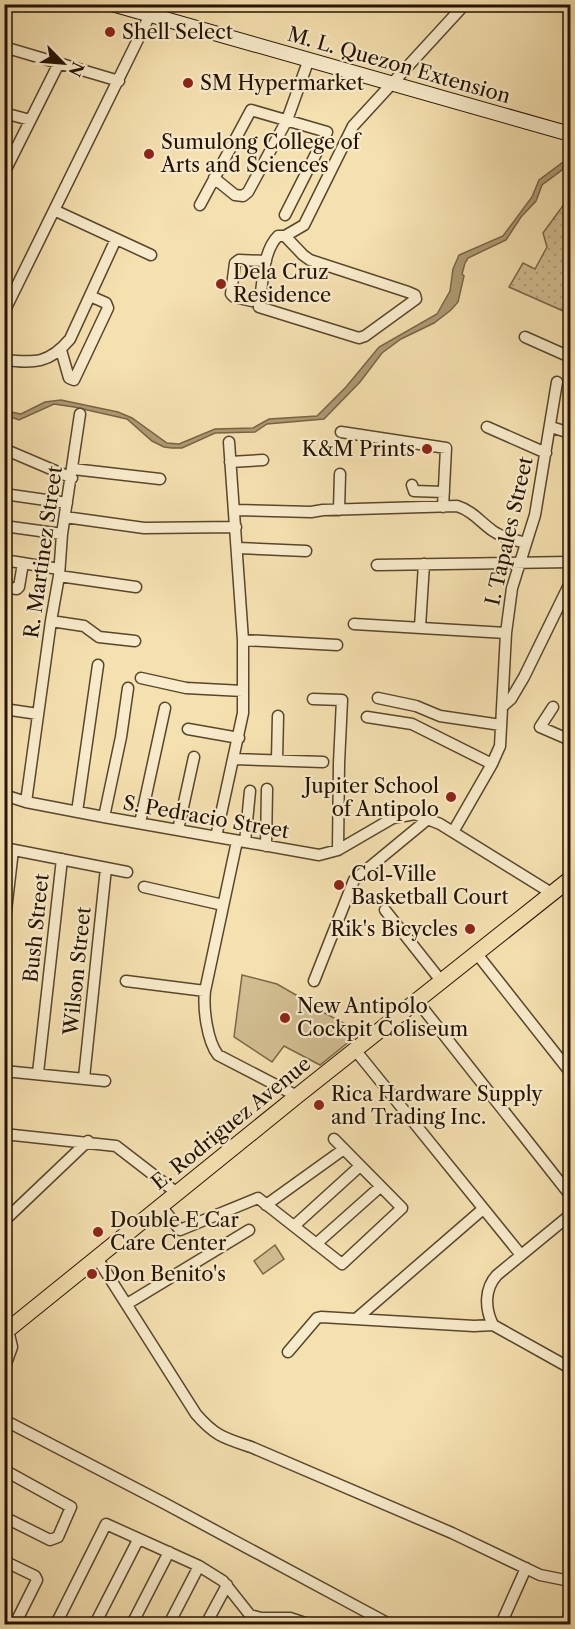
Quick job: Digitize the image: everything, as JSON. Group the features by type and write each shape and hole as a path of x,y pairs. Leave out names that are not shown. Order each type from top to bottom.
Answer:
{"main road":[{"name":"M. L. Quezon Extension","path":"112,4 570,134"},
{"name":"E. Rodriguez Avenue","path":"6,1332 570,879"}],"street":[{"path":"256,304 272,241 304,225 353,126 465,4"},
{"path":"4,312 56,211 150,15"},
{"path":"4,47 119,81"},
{"path":"214,178 235,195 243,196 248,192 287,120 309,59"},
{"path":"4,173 59,63"},
{"path":"200,205 251,110 327,132 285,215"},
{"path":"4,112 30,120"},
{"path":"56,211 151,255"},
{"path":"266,261 237,261 230,291 227,294 359,338 416,299 415,295 408,292 310,260 285,236"},
{"path":"4,360 24,362 44,360 61,350 70,339 116,239"},
{"path":"61,350 69,378 74,380 108,308 105,303 90,296"},
{"path":"525,337 570,357"},
{"name":"I. Tapales Street","path":"453,832 500,746 506,633 512,588 535,515 557,382"},
{"name":"R. Martinez Street","path":"26,802 80,414"},
{"path":"488,427 546,453"},
{"path":"551,428 570,433"},
{"path":"341,432 446,448 443,507"},
{"path":"216,837 243,713 243,640 229,442"},
{"path":"4,448 72,473 160,479"},
{"path":"231,462 263,460"},
{"path":"339,510 340,474"},
{"path":"412,485 414,491 444,492"},
{"path":"4,494 67,503"},
{"path":"235,510 311,512 457,506 467,509 492,531 526,543"},
{"path":"65,517 144,528 236,526"},
{"path":"4,526 62,534"},
{"path":"237,548 306,551"},
{"path":"4,560 136,586"},
{"path":"377,565 570,562"},
{"path":"4,587 17,589 19,587 23,563"},
{"path":"420,627 424,564"},
{"path":"502,707 511,699 524,677 570,583"},
{"path":"51,621 84,626 99,637 135,641"},
{"path":"354,624 506,633"},
{"path":"243,640 337,645"},
{"path":"77,812 98,665"},
{"path":"141,678 186,688 243,691"},
{"path":"104,817 121,737 128,688"},
{"path":"378,698 416,706 440,716 501,725"},
{"path":"313,699 342,700 338,850"},
{"path":"553,707 540,727 570,740"},
{"path":"140,824 165,708"},
{"path":"4,709 38,714"},
{"path":"277,760 278,716"},
{"path":"367,717 412,724 492,764"},
{"path":"188,729 239,738"},
{"path":"178,830 194,757"},
{"path":"233,759 323,762"},
{"path":"266,846 267,789"},
{"path":"250,791 241,841 223,905 204,1001 208,1026 218,1055 297,1096"},
{"name":"S. Pedracio Street","path":"4,795 26,802 77,812 319,855 338,850 393,818 415,814 453,832 553,894"},
{"path":"314,981 354,880 428,819"},
{"path":"4,928 9,849 127,872"},
{"name":"Bush Street","path":"38,1073 62,859"},
{"name":"Wilson Street","path":"84,1078 106,868"},
{"path":"144,887 223,905"},
{"path":"385,910 442,982"},
{"path":"477,954 570,1072"},
{"path":"126,981 205,991"},
{"path":"418,1002 570,1195"},
{"path":"356,1051 521,1255"},
{"path":"4,1071 105,1081"},
{"path":"4,1134 88,1141 116,1146 177,1193"},
{"path":"161,1206 180,1230 258,1198 342,1264 402,1208 334,1139"},
{"path":"4,1221 88,1141"},
{"path":"266,1204 344,1149"},
{"path":"294,1226 360,1166"},
{"path":"316,1244 380,1187"},
{"path":"356,1319 483,1209"},
{"path":"493,1325 488,1314 487,1302 491,1282 570,1215"},
{"path":"127,1304 249,1230"},
{"path":"97,1258 196,1414 208,1429 217,1435 251,1447 452,1533 540,1575 570,1581"},
{"path":"288,1352 317,1318 493,1325 570,1368"},
{"path":"4,1369 12,1347 6,1332"},
{"path":"4,1420 389,1624"},
{"path":"4,1470 71,1507 55,1540 4,1516"},
{"path":"56,1624 106,1524 199,1566 227,1584 248,1620 261,1618 308,1624"},
{"path":"95,1624 138,1540"},
{"path":"132,1624 169,1552"},
{"path":"4,1561 35,1576 37,1580 15,1624"},
{"path":"169,1624 199,1566"},
{"path":"501,1624 526,1568"},
{"path":"206,1624 227,1584"},
{"path":"567,1624 570,1610"}],"shaded area":[{"path":"570,157 570,164 542,185 536,201 521,217 506,240 468,258 462,274 464,276 458,302 451,310 434,323 401,339 382,353 360,382 324,419 267,424 255,432 215,433 182,448 172,448 152,441 127,419 74,407 54,404 19,420 5,415 5,411 21,414 45,402 61,400 118,412 132,418 167,443 179,444 215,429 253,428 269,419 317,416 346,387 379,347 437,314 450,291 453,269 459,255 503,236 532,197 539,180"},
{"path":"570,196 570,314 509,287 523,263 535,269 547,247 543,233"},
{"name":"New Antipolo Cockpit Coliseum","path":"242,975 277,984 310,1003 309,1005 361,1032 320,1065 284,1046 272,1062 234,1037"},
{"path":"275,1245 284,1259 263,1274 254,1261"}],"place":[{"name":"Shell Select","path":"110,32"},
{"name":"SM Hypermarket","path":"188,83"},
{"name":"Sumulong College of Arts and Sciences","path":"149,154"},
{"name":"Dela Cruz Residence","path":"221,284"},
{"name":"K&M Prints","path":"427,449"},
{"name":"Jupiter School of Antipolo","path":"451,797"},
{"name":"Col-Ville Basketball Court","path":"339,885"},
{"name":"Rik's Bicycles","path":"470,929"},
{"name":"New Antipolo Cockpit Coliseum","path":"285,1018"},
{"name":"Rica Hardware Supply and Trading Inc.","path":"319,1105"},
{"name":"Double E Car Care Center","path":"98,1232"},
{"name":"Don Benito's","path":"92,1274"}]}
